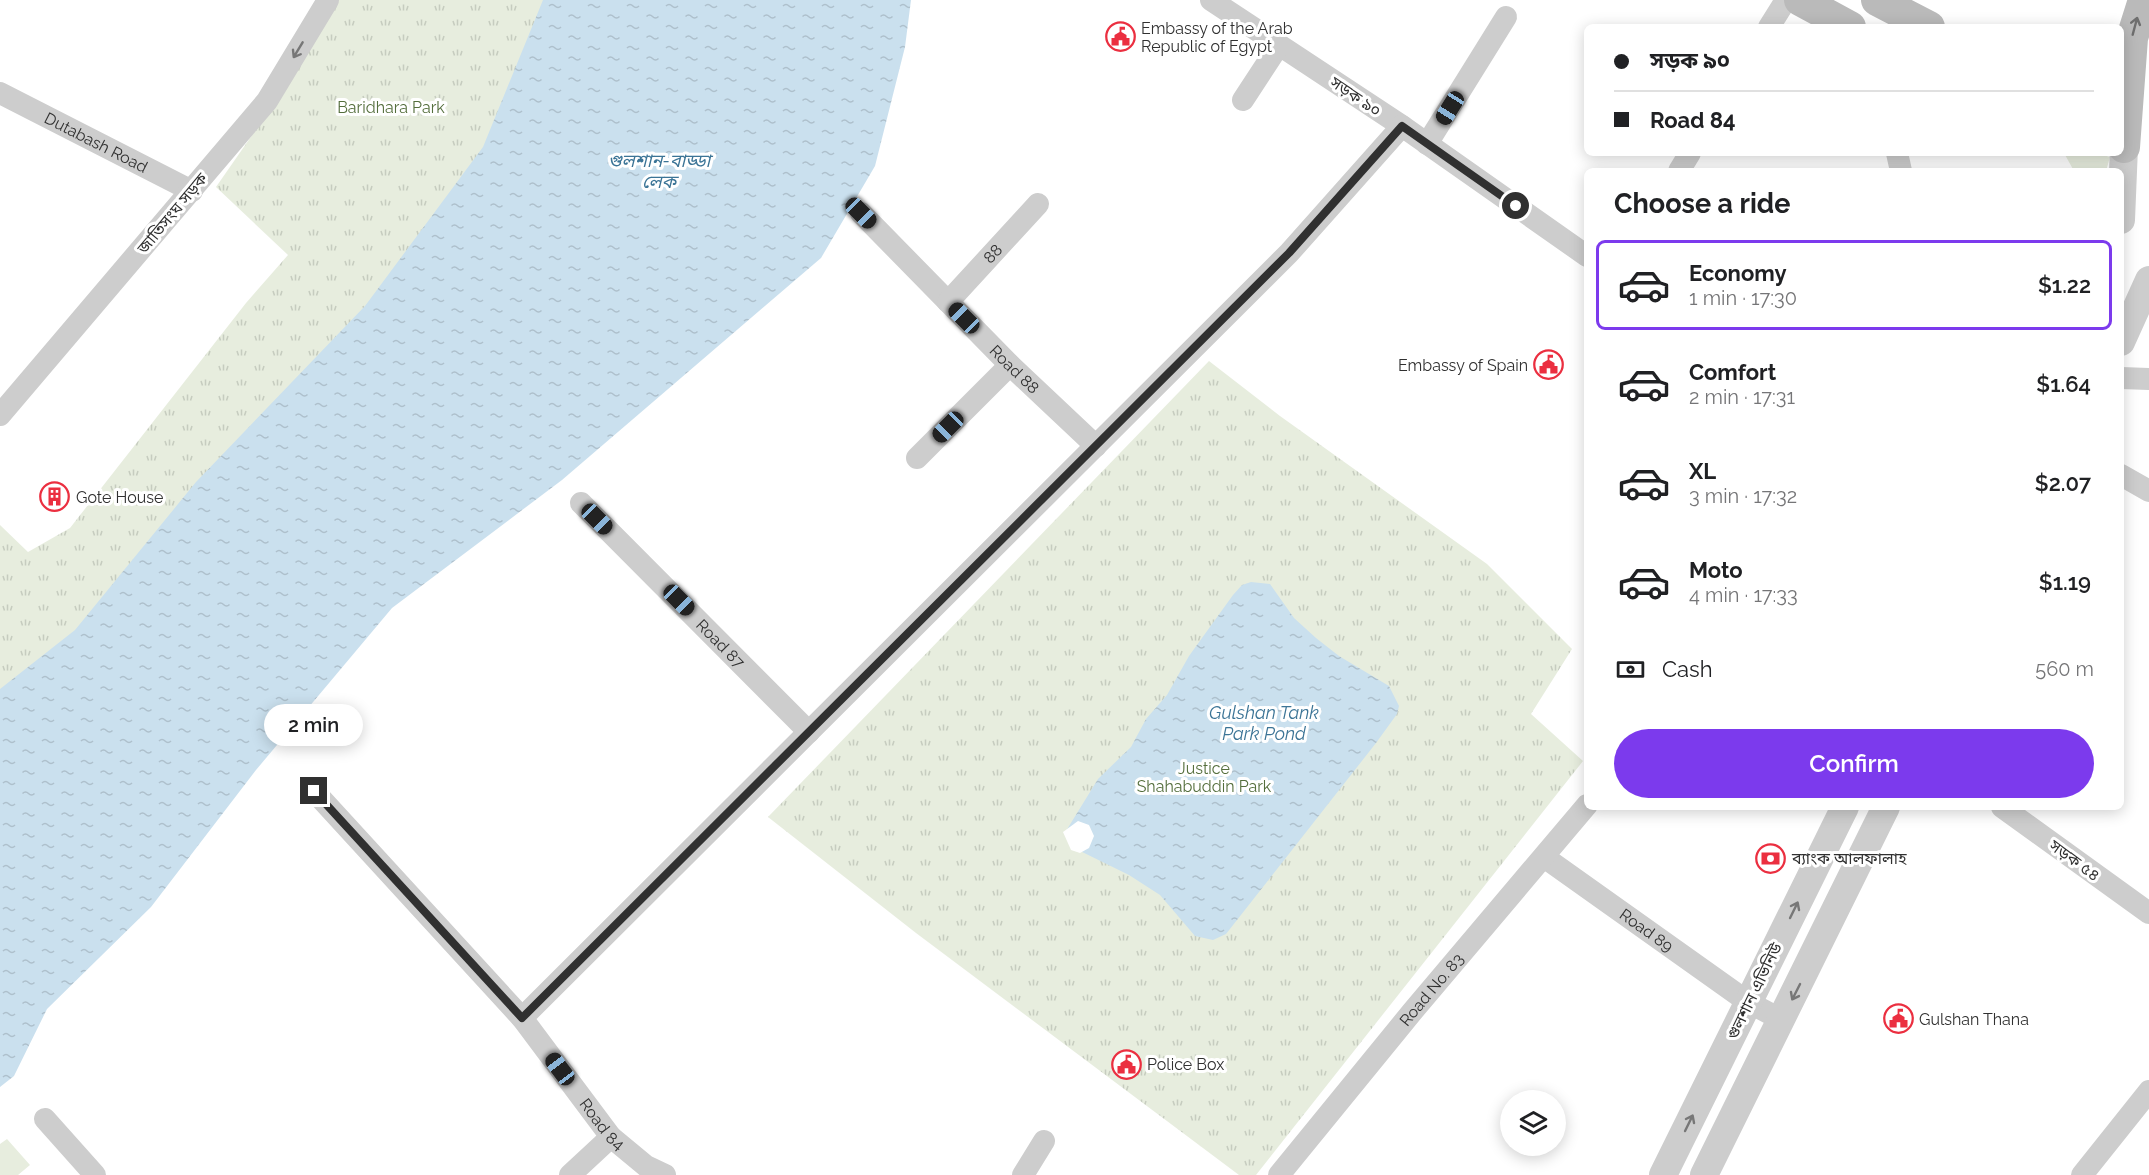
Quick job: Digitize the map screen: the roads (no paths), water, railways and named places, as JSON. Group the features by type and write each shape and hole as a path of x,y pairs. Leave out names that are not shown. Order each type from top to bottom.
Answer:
{"main road":[{"path":"1800,0 1844,24"},
{"path":"1877,0 1921,15"},
{"path":"2132,148 2132,38 2144,0"}],"street":[{"name":"জাতিসংঘ সড়ক","path":"0,415 267,101 328,0"},
{"name":"সড়ক ৯০","path":"1211,0 1402,126 1584,254"},
{"path":"1771,24 1786,0"},
{"path":"1427,144 1506,17"},
{"path":"1243,100 1279,45"},
{"name":"Dutabash Road","path":"0,93 192,191"},
{"path":"522,1018 1289,253 1402,126"},
{"path":"2124,200 2132,148"},
{"name":"88","path":"948,302 1038,204"},
{"name":"Road 88","path":"861,213 1010,365 1096,446"},
{"path":"2124,335 2149,280"},
{"path":"917,458 1010,365"},
{"path":"2124,378 2149,379"},
{"path":"2124,477 2149,490"},
{"name":"Road 87","path":"581,503 809,732"},
{"name":"Road 84","path":"314,791 522,1018 612,1137 646,1166 665,1175"},
{"name":"Road No. 83","path":"1279,1175 1412,1012 1584,809"},
{"name":"গুলশান এভিনিউ","path":"1663,1175 1844,810"},
{"path":"1704,1175 1885,810"},
{"name":"সড়ক ৫৪","path":"2006,810 2149,913"},
{"name":"Road 89","path":"1544,857 1748,1002 1782,1020"},
{"path":"2082,1175 2149,1091"},
{"path":"45,1119 95,1175"},
{"path":"570,1175 612,1137"},
{"path":"1023,1175 1044,1141"}],"water":[{"name":"গুলশান-বাড্ডা লেক","path":"543,0 911,0 905,47 875,166 821,258 562,480 392,608 256,770 151,907 47,1009 14,1076 0,1087 0,689 75,630 196,482 365,306 483,147"},
{"name":"Gulshan Tank Park Pond","path":"1251,582 1270,584 1294,618 1339,656 1389,686 1399,706 1397,714 1376,743 1226,934 1213,940 1195,936 1160,895 1129,875 1074,848 1066,831 1098,779 1131,747 1146,719 1167,695 1189,656 1233,595 1242,585"}],"place":[{"name":"Embassy of the Arab Republic of Egypt","path":"1120,37"},
{"name":"Embassy of Spain","path":"1549,365"},
{"name":"Gote House","path":"55,497"},
{"name":"ব্যাংক আলফালাহ","path":"1771,858"},
{"name":"Gulshan Thana","path":"1898,1019"},
{"name":"Police Box","path":"1126,1064"}],"park label":[{"name":"Baridhara Park","path":"391,107"},
{"name":"Justice Shahabuddin Park","path":"1204,777"}]}
